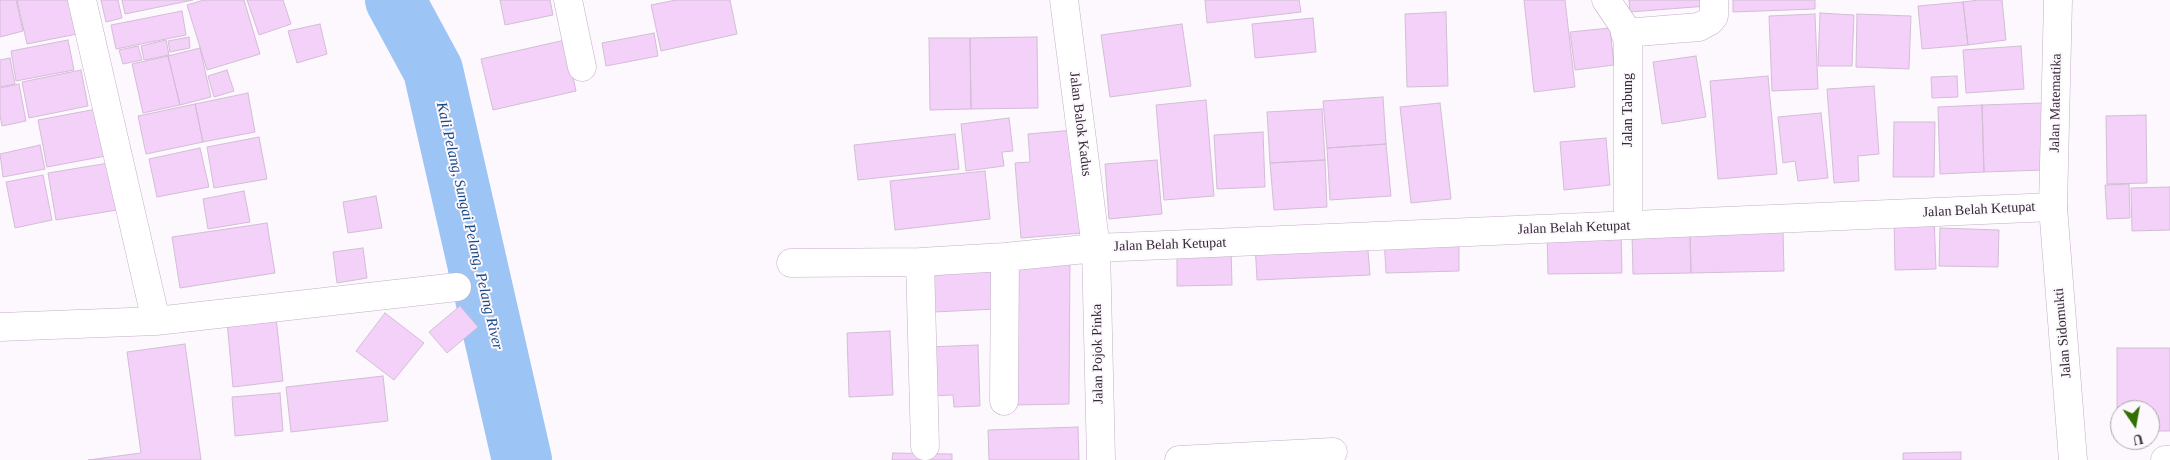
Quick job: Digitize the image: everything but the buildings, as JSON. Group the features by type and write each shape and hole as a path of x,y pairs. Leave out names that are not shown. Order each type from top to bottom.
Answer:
{"street":[{"path":"82,0 156,321"},
{"path":"568,0 582,67"},
{"name":"Jalan Balok Kadus","path":"1064,0 1096,248"},
{"name":"Jalan Tabung","path":"1606,0 1623,25 1628,42 1628,225"},
{"path":"1625,33 1699,27 1710,21 1714,16 1714,0"},
{"name":"Jalan Matematika","path":"2053,207 2058,0"},
{"name":"Jalan Belah Ketupat","path":"791,264 920,262 1004,257 1096,248 2053,207"},
{"name":"Jalan Sidomukti","path":"2053,207 2073,460"},
{"name":"Jalan Pojok Pinka","path":"1096,248 1101,460"},
{"path":"1004,257 1004,401"},
{"path":"920,262 925,446"},
{"path":"0,327 156,321 457,287"},
{"path":"1179,460 1333,452"},
{"path":"2165,460 2170,460"}],"waterway":[{"name":"Kali Pelang, Sungai Pelang, Pelang River","path":"395,0 433,70 522,460"}]}
